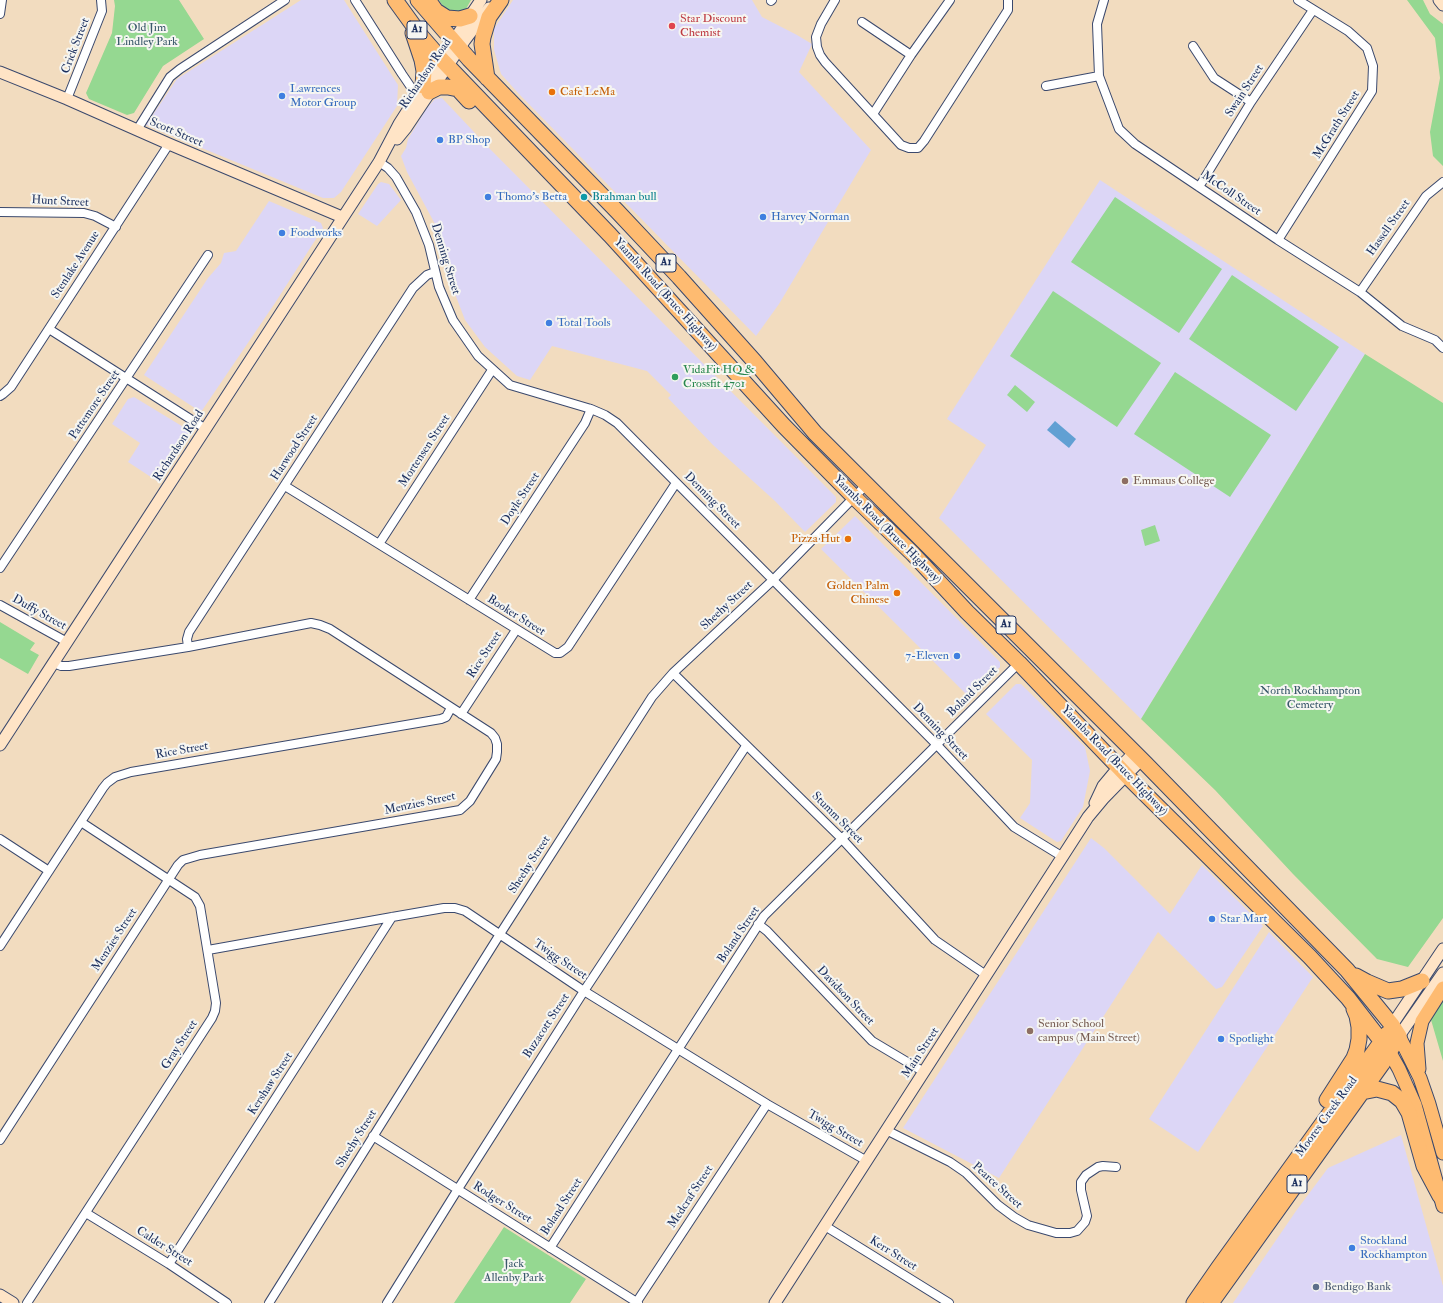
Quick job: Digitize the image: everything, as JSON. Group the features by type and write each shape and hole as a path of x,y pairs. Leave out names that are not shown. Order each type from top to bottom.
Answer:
{"highway":[{"name":"Yaamba Road (Bruce Highway)","path":"395,0 421,36 444,62 615,241 784,426 913,554 967,612 1019,663 1123,771 1286,932 1348,998 1386,1046"},
{"name":"Yaamba Road (Bruce Highway)","path":"418,0 487,78 622,216 698,297 816,433 1138,756 1347,970 1395,1031"},
{"path":"428,0 436,11 447,18 460,19 470,16"},
{"path":"487,78 482,44 483,37 489,17 501,0"},
{"path":"406,16 421,53 424,71 423,94 439,88 448,87 458,89 501,133 514,143 521,143"},
{"path":"1347,970 1367,982 1388,991 1402,989 1422,981"},
{"name":"A1","path":"1232,1249 1296,1145 1354,1058 1359,1039 1359,1027 1357,1016 1348,998"},
{"name":"Moores Creek Road","path":"1211,1303 1362,1092 1395,1031"},
{"name":"Moores Creek Road","path":"1194,1303 1232,1249 1386,1046"},
{"path":"1362,1092 1378,1089 1392,1094 1402,1101 1409,1112 1424,1166 1442,1201"}],"main road":[{"name":"Richardson Road","path":"0,744 206,429 342,217 379,162 406,128 423,94 456,44 470,16 481,0"},
{"name":"Richardson Road","path":"456,44 495,0"},
{"path":"1440,0 1443,5"},
{"name":"Scott Street","path":"0,72 67,99 342,217"},
{"name":"Main Street","path":"775,1303 1088,817 1123,771 1138,756"},
{"name":"Moores Creek Road","path":"1395,1031 1422,981 1443,949"},
{"name":"Moores Creek Road","path":"1395,1031 1443,972"},
{"path":"1420,1078 1417,1056 1418,1034 1422,1021 1443,988"},
{"path":"1395,1031 1420,1078 1443,1153"},
{"path":"1386,1046 1399,1069 1415,1105 1442,1201"},
{"path":"0,1295 13,1303"}],"street":[{"path":"0,14 2,0"},
{"name":"Crick Street","path":"67,99 102,11 101,0"},
{"path":"137,130 170,77 285,0"},
{"path":"355,0 423,94"},
{"path":"835,0 821,24 816,37 820,55 901,145 909,148 918,148 924,141 1008,10 1008,0"},
{"path":"874,114 911,55 950,0"},
{"name":"McColl Street","path":"1104,0 1097,24 1099,76 1119,129 1135,144 1278,240 1360,292 1402,326 1434,338 1443,348"},
{"name":"McGrath Street","path":"1278,240 1372,91 1373,66 1367,48 1348,31 1298,0"},
{"name":"Swain Street","path":"1199,187 1252,102 1313,10"},
{"path":"862,22 911,55"},
{"path":"1193,46 1214,78 1252,102"},
{"path":"1046,86 1099,76"},
{"name":"Stenlake Avenue","path":"0,396 11,387 169,144"},
{"name":"Denning Street","path":"379,162 388,168 396,177 416,212 428,240 439,287 453,320 470,346 492,370 510,386 591,409 605,415 617,423 937,745 1014,827 1063,857"},
{"name":"Hassell Street","path":"1360,292 1426,196 1443,182"},
{"name":"Hunt Street","path":"0,212 84,213 95,216 116,227"},
{"name":"Pattemore Street","path":"0,568 208,255"},
{"name":"Harwood Street","path":"188,647 187,639 189,632 413,288 427,275 435,272"},
{"path":"49,329 206,429"},
{"name":"Mortensen Street","path":"378,544 492,370"},
{"name":"Doyle Street","path":"469,600 585,423 591,409"},
{"name":"Booker Street","path":"285,486 516,630 555,653 560,653 568,648 676,483"},
{"name":"Sheehy Street","path":"269,1303 500,934 652,698 673,673 773,580 855,498 867,484"},
{"name":"Duffy Street","path":"0,605 67,642"},
{"name":"Menzies Street","path":"0,1140 182,860 190,857 460,810 470,801 496,759 497,752 497,744 491,733 330,629 311,623 188,647 69,666 61,666 54,663"},
{"name":"Rice Street","path":"461,714 516,630"},
{"name":"Boland Street","path":"550,1248 764,916 1019,663"},
{"name":"Stumm Street","path":"673,673 842,839 935,940 986,975"},
{"name":"Rice Street","path":"0,946 107,783 122,774 441,719 446,717 451,708"},
{"name":"Buzacott Street","path":"387,1303 584,991 746,746"},
{"name":"Gray Street","path":"27,1303 212,1018 215,1011 215,995 208,950 200,906 197,900 191,894 81,822"},
{"path":"0,839 49,871"},
{"name":"Twigg Street","path":"208,950 444,908 455,908 465,911 584,991 767,1104 867,1161"},
{"name":"Kershaw Street","path":"169,1264 392,917"},
{"name":"Davidson Street","path":"758,924 767,931 872,1041 924,1072"},
{"name":"Medcraf Street","path":"637,1303 767,1104"},
{"name":"Pearce Street","path":"886,1130 950,1162 966,1173 998,1205 1014,1217 1028,1225 1056,1233 1070,1233 1077,1231 1085,1222 1087,1216 1081,1190 1081,1182 1086,1175 1098,1167 1116,1167"},
{"name":"Rodger Street","path":"373,1136 637,1303"},
{"name":"Calder Street","path":"86,1213 169,1264 227,1303"},
{"name":"Kerr Street","path":"825,1226 949,1303"}],"shaded area":[{"name":"Lawrences Motor Group","path":"301,0 344,0 398,85 397,106 341,192 334,198 323,198 146,125 177,79"},
{"path":"513,0 752,0 762,17 812,44 799,72 871,150 779,304 756,336 501,74 494,50 494,29"},
{"path":"442,98 490,149 836,497 836,502 805,532 775,501 713,445 668,398 671,395 647,371 552,346 530,380 517,376 485,347 465,320 452,286 444,248 435,224 407,172 401,156 406,148 408,139 427,108 435,99"},
{"name":"Emmaus College","path":"1100,180 1365,354 1141,719 939,518 986,445 947,419"},
{"path":"381,182 389,184 401,200 377,226 358,214 378,184"},
{"path":"269,201 321,223 323,228 275,303 201,412 144,375 208,278 221,263 224,253 236,251"},
{"path":"134,397 190,431 157,481 128,462 140,443 112,424 128,399"},
{"path":"855,516 1000,662 1000,667 969,697 821,549"},
{"path":"1016,684 1021,684 1085,747 1090,771 1083,807 1061,841 1057,842 1020,818 1030,803 1032,760 986,714"},
{"name":"Senior School campus (Main Street)","path":"1091,838 1104,848 1170,914 1202,865 1263,926 1222,987 1216,989 1158,932 999,1178 903,1128"},
{"path":"1269,932 1313,977 1198,1152 1149,1119"},
{"name":"Stockland Rockhampton","path":"1401,1135 1443,1286 1443,1303 1233,1303 1296,1211 1328,1168"}],"green space":[{"name":"Old Jim Lindley Park","path":"114,0 179,0 204,39 163,66 134,113 127,115 89,99 86,93 112,33 115,6"},
{"path":"439,0 471,0 466,9 456,13 446,11"},
{"path":"1407,0 1423,0 1430,14 1443,24 1443,166 1433,156 1430,132 1440,78 1435,38"},
{"path":"1115,197 1222,269 1179,333 1071,262"},
{"path":"1232,275 1339,347 1296,411 1189,339"},
{"path":"1053,291 1161,363 1117,427 1010,356"},
{"name":"North Rockhampton Cemetery","path":"1365,354 1443,403 1443,918 1408,967 1377,959 1293,874 1215,790 1141,719"},
{"path":"1175,372 1271,435 1230,497 1134,434"},
{"path":"1015,385 1035,402 1027,412 1007,395"},
{"path":"1155,525 1160,541 1145,546 1141,530"},
{"path":"0,622 35,643 30,650 39,655 28,674 0,658"},
{"path":"1443,992 1443,1061 1429,1013"},
{"name":"Jack Allenby Park","path":"504,1227 586,1279 570,1303 454,1303"}],"water":[{"path":"1055,421 1076,439 1069,448 1047,430"}],"place":[{"name":"Star Discount Chemist","path":"672,26"},
{"name":"Cafe LeMa","path":"552,92"},
{"name":"Lawrences Motor Group","path":"282,96"},
{"name":"BP Shop","path":"440,140"},
{"name":"Thomo's Betta","path":"488,197"},
{"name":"Brahman bull","path":"584,197"},
{"name":"Harvey Norman","path":"763,217"},
{"name":"Foodworks","path":"282,233"},
{"name":"Total Tools","path":"549,323"},
{"name":"VidaFit HQ & Crossfit 4701","path":"675,377"},
{"name":"Emmaus College","path":"1125,481"},
{"name":"Pizza Hut","path":"848,539"},
{"name":"Golden Palm Chinese","path":"897,593"},
{"name":"7-Eleven","path":"957,656"},
{"name":"Star Mart","path":"1212,919"},
{"name":"Senior School campus (Main Street)","path":"1030,1031"},
{"name":"Spotlight","path":"1221,1039"},
{"name":"Stockland Rockhampton","path":"1352,1248"},
{"name":"Bendigo Bank","path":"1316,1287"}]}
